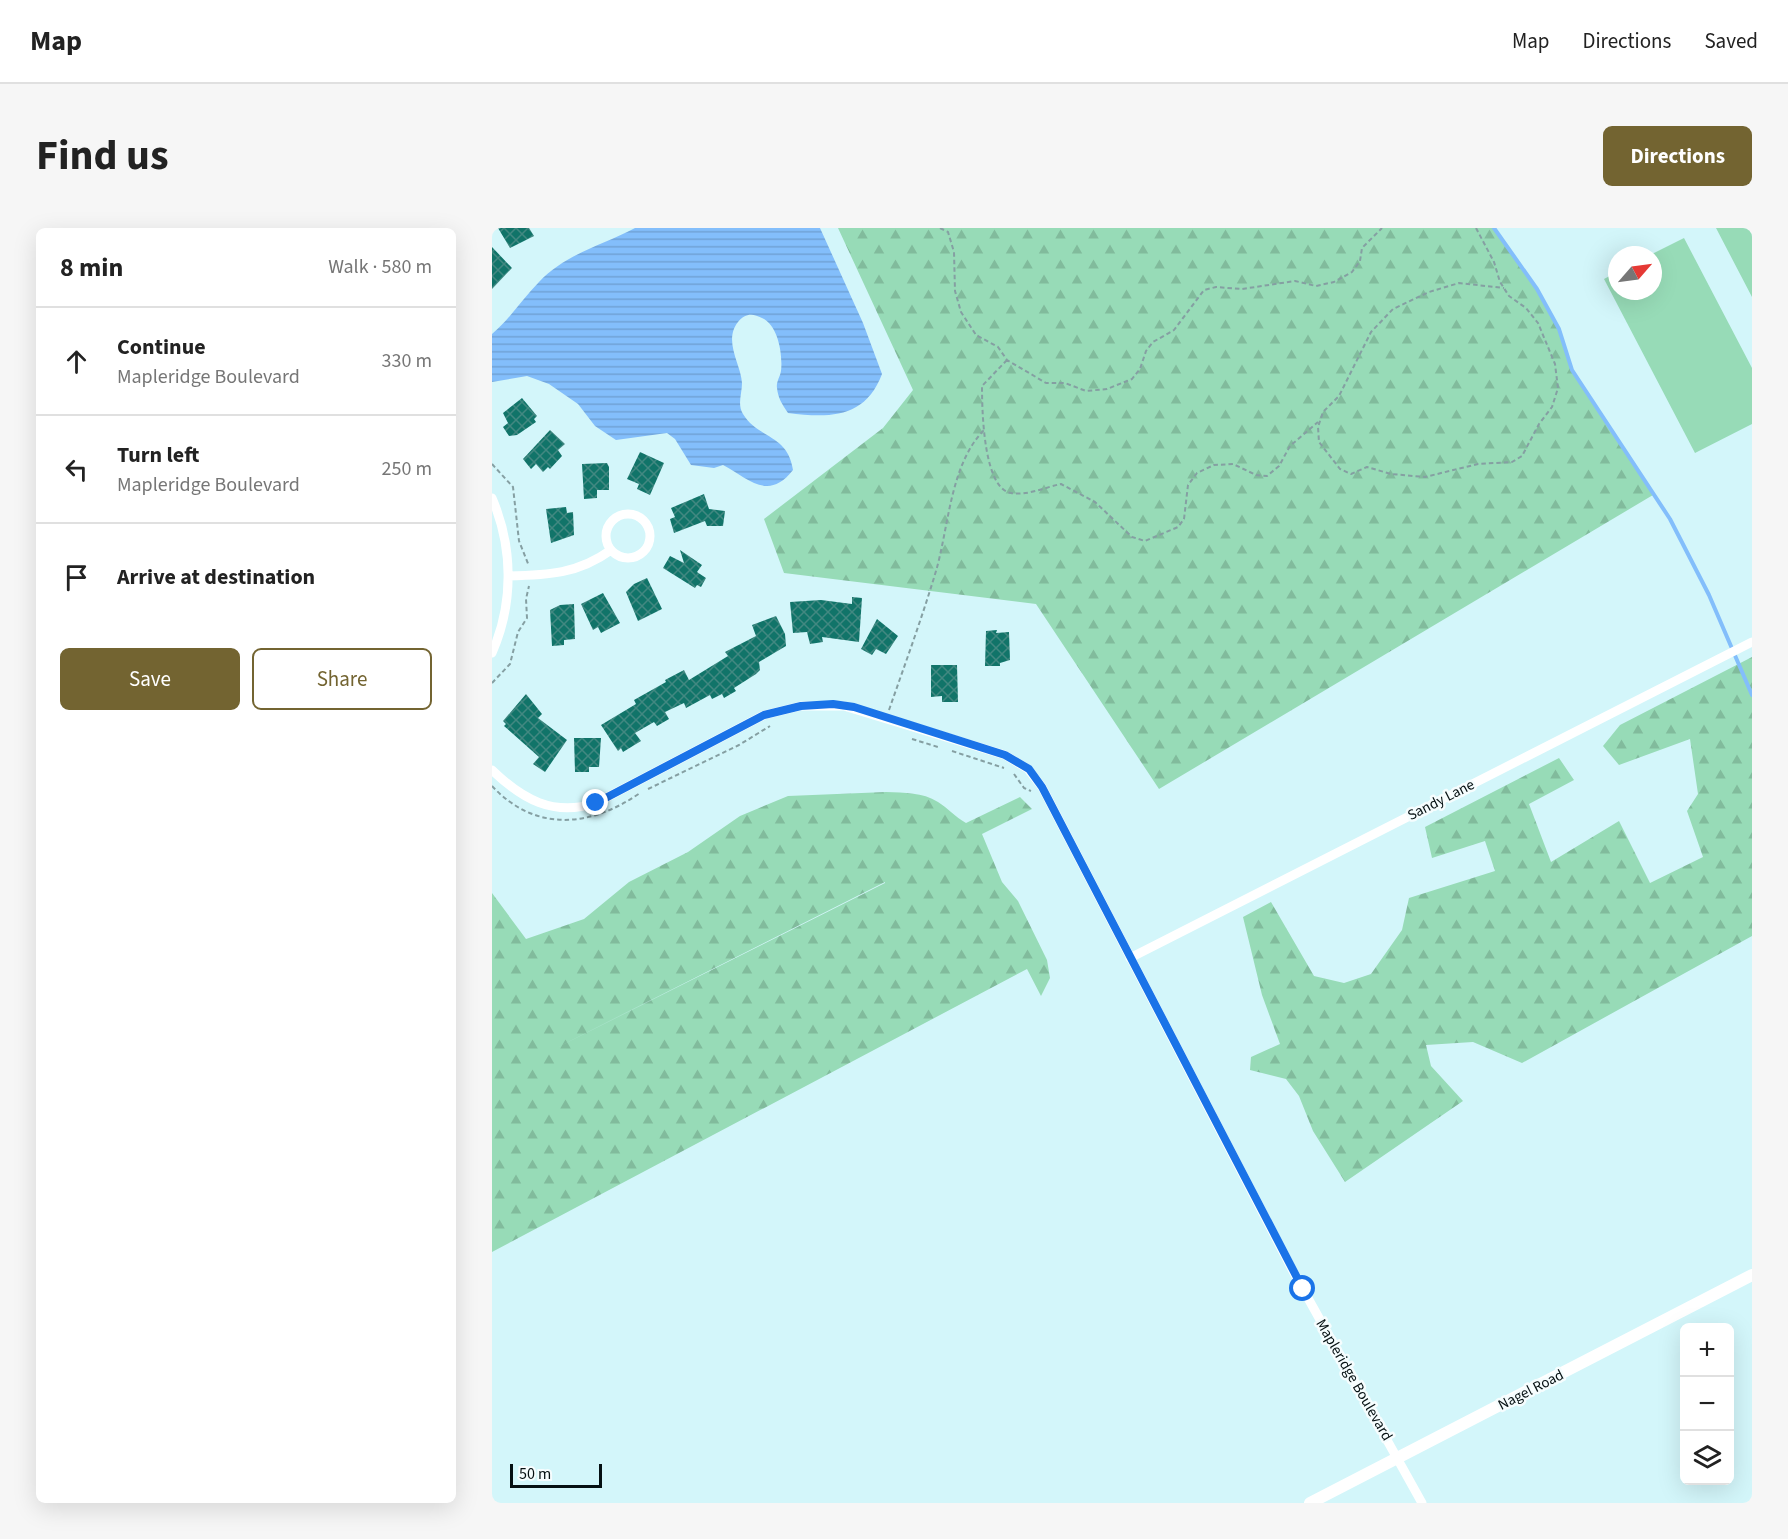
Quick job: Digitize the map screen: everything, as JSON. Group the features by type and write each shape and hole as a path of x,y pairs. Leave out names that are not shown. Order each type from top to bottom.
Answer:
{"street":[{"path":"492,498 505,540 508,576 504,620 492,653"},
{"path":"628,514 642,519 650,538 644,551 631,557 617,555 611,550 607,530 615,518 628,514"},
{"path":"508,576 561,574 596,561 611,550"},
{"name":"Sandy Lane","path":"1130,958 1752,642"},
{"name":"Mapleridge Boulevard","path":"492,770 528,800 552,807 580,807 596,803 772,712 801,706 833,704 887,717 1012,758 1029,769 1042,787 1294,1273 1422,1503"},
{"name":"Nagel Road","path":"1310,1503 1752,1275"}],"path":[{"path":"940,228 948,232 954,252 955,291 961,312 976,335 998,347 1007,360 1046,383 1065,383 1086,391 1107,389 1132,379 1140,369 1146,351 1153,342 1174,330 1204,290 1216,287 1242,289 1295,281 1316,286 1334,282 1352,272 1360,261 1362,248 1382,228"},
{"path":"1476,228 1509,296 1526,308 1538,323 1555,364 1558,388 1552,407 1539,424 1522,456 1512,462 1478,464 1425,477 1391,474 1367,467 1351,474 1340,469 1319,441 1320,420 1323,412 1339,396 1371,332 1393,309 1429,292 1459,283 1504,288"},
{"path":"1007,360 982,386 984,430 991,471 999,486 1009,493 1024,493 1061,484 1095,502 1132,537 1144,541 1178,527 1184,519 1188,485 1197,473 1214,465 1233,464 1256,475 1267,476 1279,466 1290,446 1320,420"},
{"path":"887,717 935,572 955,487 973,442 984,430"},
{"path":"492,464 513,487 519,541 528,558 530,575 526,599 527,618 518,632 510,664 492,683"},
{"path":"907,736 1005,768 1028,790 1035,791 1042,787"}],"green space":[{"path":"838,228 1494,228 1537,289 1559,329 1572,370 1653,495 1159,789 1036,604 784,573 764,519 883,428 913,390"},
{"path":"1716,228 1752,228 1752,297"},
{"path":"1684,238 1752,368 1752,424 1695,453 1615,300 1662,300 1662,249"},
{"path":"1752,657 1752,936 1522,1063 1473,1042 1426,1045 1431,1066 1463,1101 1345,1182 1313,1131 1299,1096 1286,1079 1250,1070 1251,1057 1280,1044 1262,995 1243,917 1271,902 1314,976 1344,983 1371,974 1402,930 1409,898 1495,871 1485,841 1432,858 1425,827 1559,758 1574,780 1529,804 1551,862 1619,821 1650,883 1703,857 1687,811 1698,794 1690,739 1619,765 1603,746 1620,725"},
{"path":"886,792 913,794 926,796 938,802 966,823 1020,797 1032,809 982,834 1002,882 1018,901 1047,960 1050,978 1041,996 1027,969 492,1252 492,893 526,939 584,919 629,882 688,852 740,816 788,796","holes":["885,882 885,883 552,1050"]}],"water":[{"path":"635,228 820,228 863,323 882,374 875,389 866,400 844,412 831,415 788,413 778,392 777,384 781,364 776,333 759,316 749,315 738,322 734,329 732,345 742,383 741,410 749,422 779,443 790,458 793,470 784,480 775,485 766,486 750,481 723,465 714,468 691,465 675,439 667,433 616,440 595,426 578,404 549,384 527,376 492,382 492,334 533,288 560,264"}],"building":[{"path":"498,228 529,228 534,236 510,248"},
{"path":"492,247 512,268 492,289"},
{"path":"522,398 537,416 534,419 536,422 517,435 509,436 503,427 508,423 503,413"},
{"path":"550,430 565,444 558,450 562,456 550,469 548,467 543,472 536,464 531,469 523,459"},
{"path":"640,452 664,463 650,495 637,489 639,484 627,479"},
{"path":"607,463 609,490 597,490 597,498 584,499 582,464"},
{"path":"704,494 709,509 725,511 723,526 707,526 705,521 674,533 670,519 675,517 671,508"},
{"path":"566,507 567,513 573,512 574,535 551,543 546,509"},
{"path":"680,550 702,565 697,572 706,578 701,587 697,585 695,588 663,568 670,556 684,563"},
{"path":"647,578 662,609 638,621 626,592 634,584"},
{"path":"603,593 620,623 601,633 598,627 593,630 581,604"},
{"path":"852,597 862,598 859,642 822,637 823,642 810,644 807,632 793,633 790,602 821,600 852,604"},
{"path":"574,604 575,639 564,640 564,645 552,646 550,610 560,605"},
{"path":"776,616 785,634 786,646 759,662 760,670 756,674 734,688 736,691 724,698 722,694 712,699 710,695 686,708 684,703 665,712 669,719 657,726 654,722 635,733 641,741 623,752 621,748 618,751 601,725 636,704 634,700 666,682 665,680 684,670 689,680 728,656 725,652 756,636 752,625"},
{"path":"877,619 898,636 886,654 876,649 872,655 861,649"},
{"path":"997,630 996,633 1009,632 1010,660 1000,663 1000,666 985,666 986,631"},
{"path":"931,665 957,665 958,702 942,702 942,696 931,697"},
{"path":"526,694 542,714 538,718 567,740 545,772 533,764 539,757 504,726 506,724 503,721"},
{"path":"574,738 601,738 599,767 589,767 589,772 575,772"}],"waterway":[{"path":"1494,228 1537,289 1559,329 1572,370 1670,519 1709,595 1752,695"}],"route":[{"path":"596,803 764,715 813,705 833,704 865,710 1005,755 1021,763 1029,769 1042,787 1303,1289"}]}
